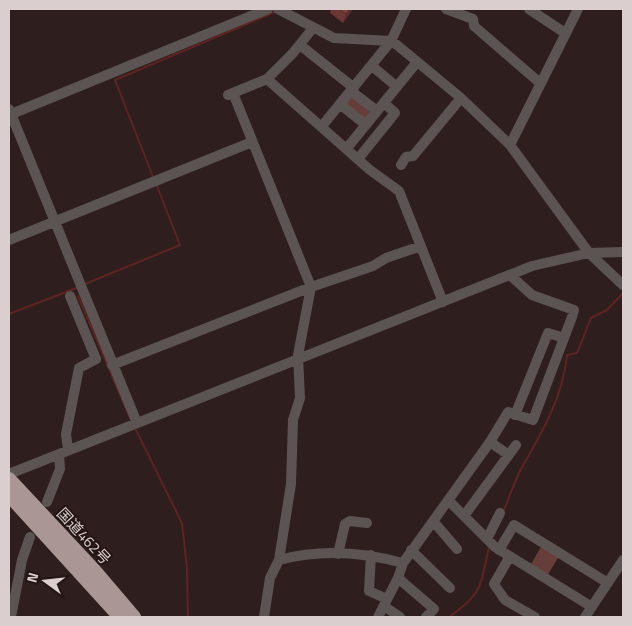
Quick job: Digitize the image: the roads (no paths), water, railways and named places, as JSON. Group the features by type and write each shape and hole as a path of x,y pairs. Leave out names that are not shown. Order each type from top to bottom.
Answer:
{"highway":[{"name":"国道462号","path":"9,479 94,570 134,617"},
{"name":"国道462号","path":"9,495 120,617"}],"street":[{"path":"137,424 9,113 268,9"},
{"path":"278,9 334,38 391,41 460,98 510,145 589,253 623,285"},
{"path":"290,16 300,9"},
{"path":"322,126 391,41 406,9"},
{"path":"446,9 473,19 474,26 540,83"},
{"path":"529,9 565,33"},
{"path":"510,145 578,9"},
{"path":"264,617 270,578 279,560 291,484 293,420 300,398 298,359 311,287 252,142 230,94 267,79 300,45 313,28"},
{"path":"300,45 353,89 380,107 395,113 358,159"},
{"path":"347,148 417,62"},
{"path":"372,66 397,87"},
{"path":"267,79 358,159 399,191 443,302"},
{"path":"401,165 406,157 413,156 460,98"},
{"path":"340,104 366,125"},
{"path":"9,240 252,142"},
{"path":"112,365 421,246"},
{"path":"9,474 510,274 540,264 589,253 623,252"},
{"path":"378,617 411,550 449,501 490,442 508,412 533,420 574,310 532,295 510,274"},
{"path":"46,502 60,469 79,368 96,358 70,296"},
{"path":"515,415 548,333 564,338"},
{"path":"490,442 509,455"},
{"path":"464,516 516,445"},
{"path":"449,501 492,543 592,607"},
{"path":"492,543 500,513"},
{"path":"338,554 345,524 350,521 367,523"},
{"path":"433,521 457,548"},
{"path":"492,543 514,525 608,583"},
{"path":"11,617 22,560 30,537"},
{"path":"411,550 450,588"},
{"path":"279,560 297,556 338,554 367,555 403,563"},
{"path":"367,555 368,591 386,602 400,617"},
{"path":"510,556 494,584 505,600 535,617"},
{"path":"585,617 623,560"},
{"path":"398,578 434,609 426,617"}],"waterway":[{"path":"153,177 115,80 275,12"},
{"path":"85,284 180,245 157,186"},
{"path":"9,314 79,287"},
{"path":"504,510 520,471 556,401 565,371 567,355 577,353 591,318 607,310 623,293"},
{"path":"78,296 130,418"},
{"path":"136,430 182,523 187,568 188,617"},
{"path":"449,617 474,595 484,571 489,547"}]}
